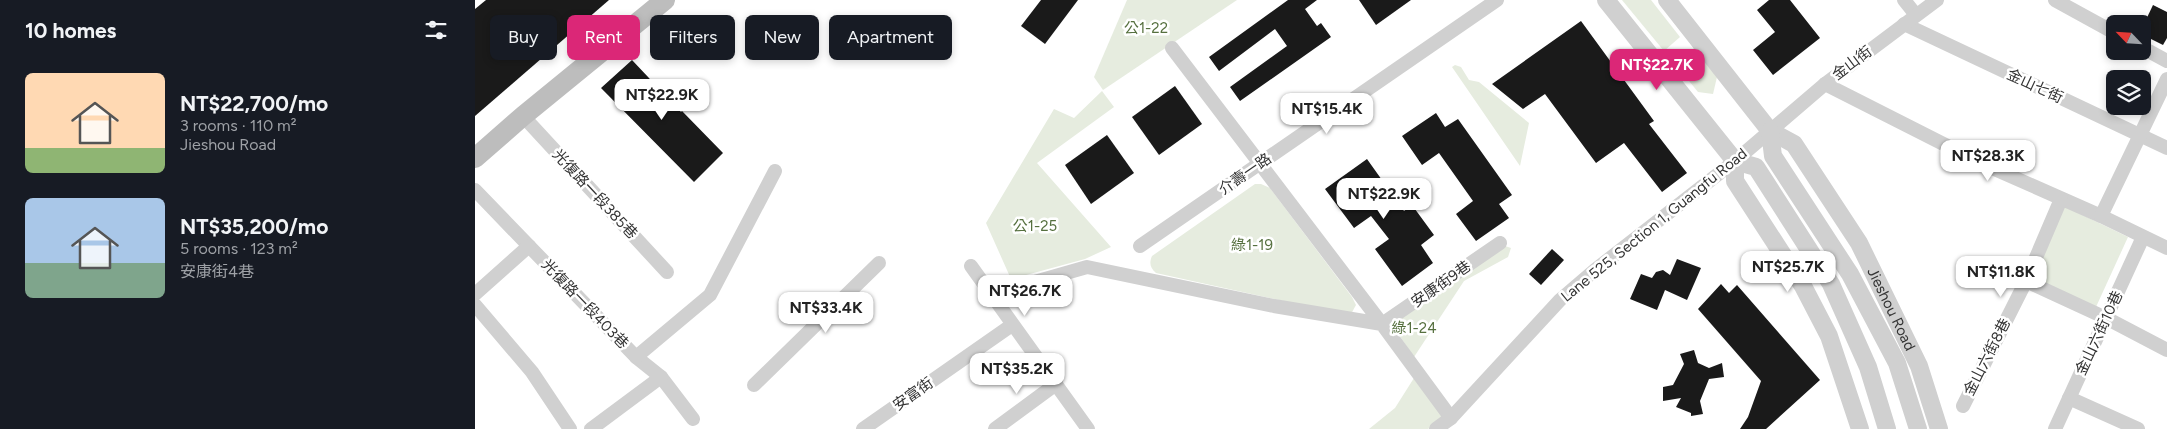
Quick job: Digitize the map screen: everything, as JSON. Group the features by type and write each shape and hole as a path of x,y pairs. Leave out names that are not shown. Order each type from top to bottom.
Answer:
{"main road":[{"path":"475,158 523,116 665,0"}],"street":[{"name":"介壽一路","path":"1140,246 1497,0"},
{"path":"1606,0 1735,161 1757,167 1831,284 1869,367 1887,429"},
{"name":"Jieshou Road","path":"1667,0 1770,131 1793,144 1859,243 1919,366 1939,429"},
{"path":"1904,0 1916,15"},
{"name":"金山街","path":"1770,131 1825,84 1937,0"},
{"path":"2055,0 2106,28"},
{"name":"金山七街","path":"1904,24 2167,148"},
{"path":"1172,48 1382,324 1451,418"},
{"path":"2151,52 2167,61"},
{"path":"2101,216 2167,79"},
{"path":"1825,84 1981,163 2101,216 2167,248"},
{"name":"光復路一段385巷","path":"523,116 667,272"},
{"name":"Lane 525, Section 1, Guangfu Road","path":"1436,429 1451,418 1560,300 1770,131"},
{"name":"Jieshou Road","path":"1770,131 1773,156 1850,274 1897,363 1918,429"},
{"path":"1735,161 1735,181 1803,286 1829,336 1860,429"},
{"path":"637,357 710,296 775,171"},
{"name":"光復路一段403巷","path":"475,190 637,357 661,377 693,419"},
{"name":"金山六街8巷","path":"1963,406 2025,281 2061,199"},
{"name":"金山六街10巷","path":"2055,429 2143,236"},
{"name":"安康街9巷","path":"1382,324 1500,243"},
{"path":"475,294 529,246"},
{"path":"754,385 879,263"},
{"path":"971,266 1087,429"},
{"path":"992,294 1087,266 1275,306 1382,324"},
{"path":"2025,281 2106,318 2167,350"},
{"path":"475,305 532,372 570,429"},
{"name":"安富街","path":"863,429 1013,325"},
{"path":"591,429 661,377"},
{"path":"995,429 1056,384"},
{"path":"2069,398 2138,429"}],"green space":[{"name":"公1-22","path":"1127,0 1237,0 1103,90 1094,77"},
{"path":"1622,0 1651,0 1680,37 1664,51"},
{"path":"1694,48 1717,77 1713,94 1698,92 1676,65"},
{"path":"1455,65 1461,67 1469,80 1479,82 1529,123 1520,166 1452,67"},
{"name":"公1-25","path":"1102,91 1114,107 1037,163 1111,247 1085,259 1011,279 986,223 1054,109 1074,118"},
{"name":"綠1-19","path":"1255,184 1261,184 1270,188 1352,297 1356,305 1351,314 1347,315 1156,273 1152,269 1150,263 1152,256"},
{"path":"2064,206 2128,237 2096,307 2031,277"},
{"name":"綠1-24","path":"1505,246 1511,248 1508,257 1464,281 1414,357 1395,329 1396,321"},
{"path":"1414,378 1445,416 1428,429 1369,429 1395,408"}],"building":[{"path":"486,0 609,0 592,15 567,15 567,36 557,45 557,15 490,15 490,60 540,60 475,116 475,9"},
{"path":"1041,0 1078,0 1045,44 1021,26"},
{"path":"1288,0 1317,0 1305,9 1317,26 1321,23 1331,37 1240,101 1230,87 1287,46 1275,29 1219,71 1209,57"},
{"path":"1359,0 1411,0 1376,25"},
{"path":"1769,0 1790,0 1820,38 1773,75 1753,50 1775,32 1757,10"},
{"path":"2153,5 2167,12 2167,38 2163,45 2151,39 2151,15 2148,15"},
{"path":"1581,21 1654,121 1649,124 1687,173 1662,192 1624,143 1596,163 1545,94 1523,109 1492,84"},
{"path":"632,60 723,153 694,182 601,88"},
{"path":"1175,86 1202,124 1159,155 1132,117"},
{"path":"1436,113 1445,127 1458,119 1512,195 1499,204 1509,218 1476,241 1456,214 1473,201 1439,153 1422,165 1402,136"},
{"path":"1107,135 1134,173 1091,204 1065,165"},
{"path":"1367,159 1404,211 1412,205 1434,235 1421,245 1433,263 1402,286 1375,249 1389,239 1371,216 1354,228 1325,189"},
{"path":"1552,249 1564,260 1541,285 1529,274"},
{"path":"1677,259 1701,268 1687,300 1665,290 1657,310 1630,299 1641,274 1652,278 1656,272 1663,270 1670,275"},
{"path":"1721,284 1729,293 1737,285 1820,380 1766,429 1740,429 1748,417 1761,381 1698,309"},
{"path":"1694,350 1698,363 1709,368 1722,363 1724,377 1709,379 1700,401 1703,414 1691,416 1691,413 1676,407 1681,398 1663,401 1663,387 1673,385 1684,364 1680,354"}]}
